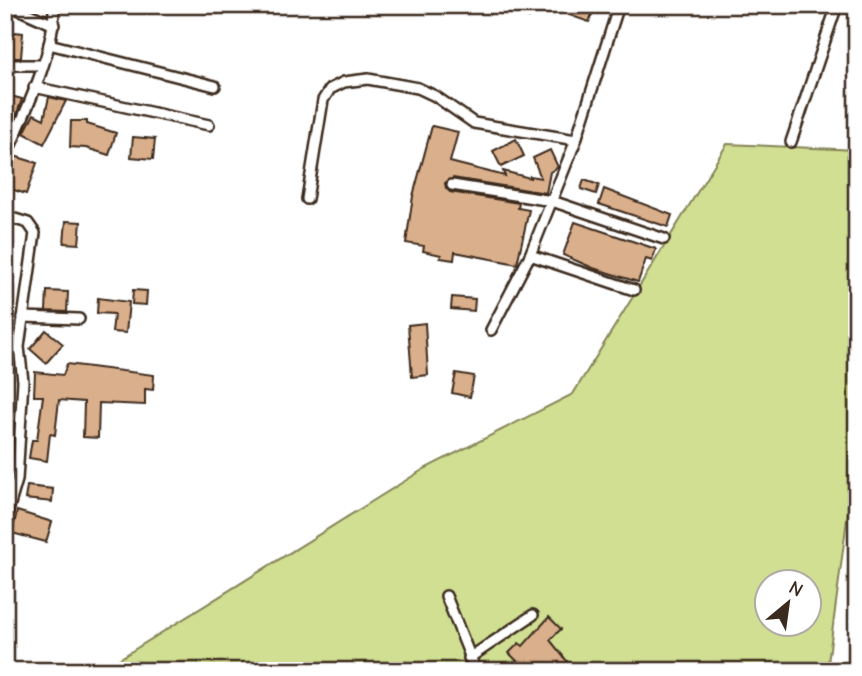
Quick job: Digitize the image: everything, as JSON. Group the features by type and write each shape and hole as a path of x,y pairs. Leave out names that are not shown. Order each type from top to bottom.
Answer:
{"street":[{"path":"9,5 54,25"},
{"path":"5,158 50,44 54,5"},
{"path":"491,330 530,255 552,201 576,140 619,5"},
{"path":"791,142 837,5"},
{"path":"50,44 215,86"},
{"path":"5,65 42,65"},
{"path":"307,199 323,100 330,89 344,82 369,79 418,88 474,122 576,140"},
{"path":"34,87 209,125"},
{"path":"452,186 552,201 664,239"},
{"path":"5,216 28,223 34,233 19,347 23,381 17,480 5,521"},
{"path":"530,255 634,290"},
{"path":"23,317 79,320"},
{"path":"446,596 476,671"},
{"path":"469,658 533,615"}],"green space":[{"path":"727,144 857,150 857,444 827,671 100,671 424,469 573,394"}],"building":[{"path":"518,5 532,5 529,18 516,14"},
{"path":"573,5 594,9 589,22 569,15"},
{"path":"5,31 23,33 21,58 5,58"},
{"path":"7,95 22,99 16,116 5,112"},
{"path":"49,97 66,101 44,144 24,133 34,114 44,119"},
{"path":"71,121 87,121 87,124 116,133 109,155 86,148 70,147"},
{"path":"432,126 458,132 450,162 505,176 503,171 541,178 533,158 550,150 558,167 550,172 546,193 453,178 445,183 450,192 519,203 518,208 529,210 517,264 455,252 454,260 440,258 441,255 423,251 424,246 406,243 413,196"},
{"path":"133,137 155,139 153,159 131,157"},
{"path":"516,139 524,156 501,167 493,151"},
{"path":"14,156 37,163 26,194 5,187"},
{"path":"584,180 599,185 596,194 581,189"},
{"path":"604,189 672,215 668,227 599,204"},
{"path":"66,221 81,222 79,244 64,243"},
{"path":"575,222 656,249 652,261 646,259 638,282 563,255"},
{"path":"133,290 147,291 146,305 132,304"},
{"path":"47,291 68,292 67,312 46,311"},
{"path":"452,297 475,299 474,311 451,309"},
{"path":"98,298 129,302 126,333 112,332 114,314 97,313"},
{"path":"425,323 428,375 412,377 408,325"},
{"path":"46,330 63,344 46,363 30,349"},
{"path":"67,364 154,375 153,390 145,389 145,405 99,403 98,438 83,437 84,402 59,400 55,435 50,434 47,461 29,458 32,440 37,440 43,396 34,396 35,372 63,375"},
{"path":"456,373 474,376 470,397 452,393"},
{"path":"27,486 53,489 52,502 25,499"},
{"path":"17,511 52,522 46,542 12,533"},
{"path":"549,617 561,629 550,640 575,671 527,671 509,653 519,643 523,646"}]}
